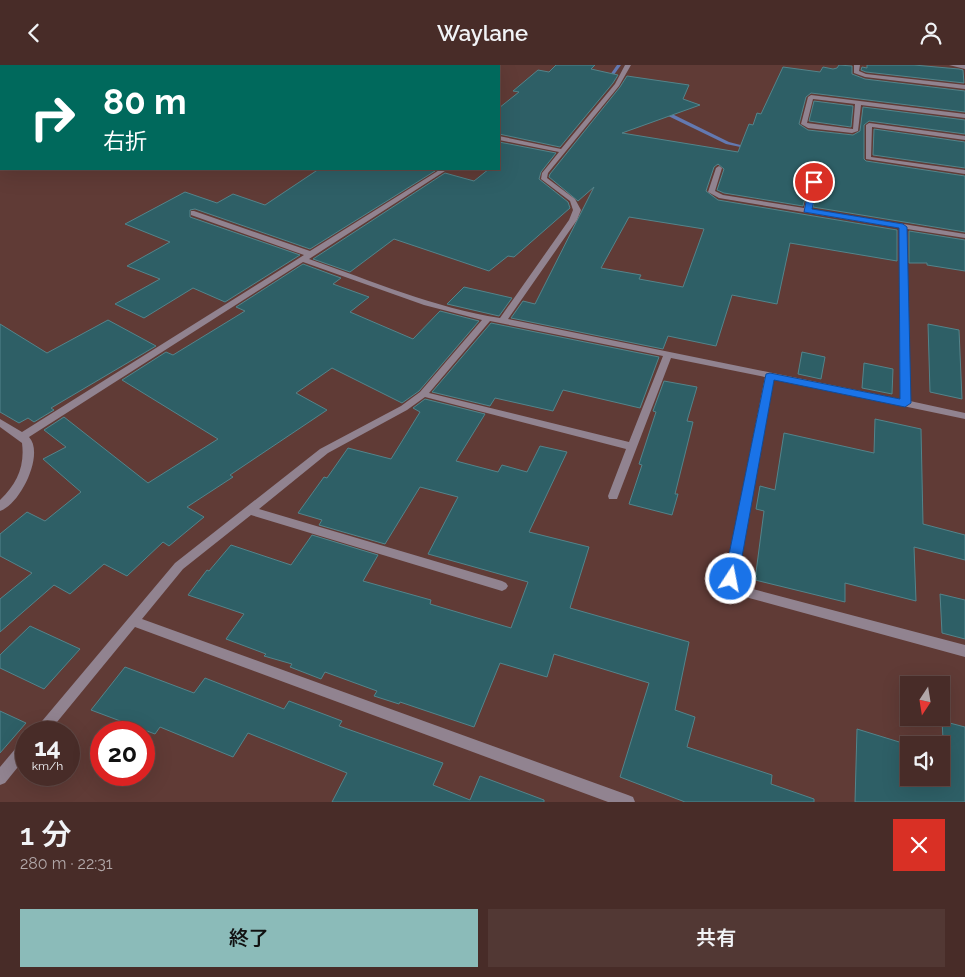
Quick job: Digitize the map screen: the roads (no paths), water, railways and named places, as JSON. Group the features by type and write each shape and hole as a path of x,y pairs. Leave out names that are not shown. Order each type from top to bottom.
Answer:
{"lane":[{"path":"503,320 573,219 577,210 573,200 544,179 545,173 616,85 628,65"},
{"path":"858,65 856,72 865,75 965,87"},
{"path":"952,65 965,67"},
{"path":"869,132 804,124 811,97 965,116"},
{"path":"856,130 858,103"},
{"path":"965,138 869,125 868,158 965,172"},
{"path":"500,137 563,151"},
{"path":"719,168 711,192 721,197 965,236"},
{"path":"807,211 817,168"},
{"path":"22,437 443,170"},
{"path":"194,213 310,254"},
{"path":"903,227 905,403"},
{"path":"302,259 427,303 488,318 965,416"},
{"path":"49,721 179,566 324,451 404,408 423,394 488,318"},
{"path":"614,496 668,355"},
{"path":"770,376 731,579 749,593 965,651"},
{"path":"423,394 633,447"},
{"path":"0,422 27,441 30,454 29,465 19,488 0,507"},
{"path":"249,510 502,586"},
{"path":"133,621 628,802"},
{"path":"0,779 15,761"}],"waterway":[{"path":"607,82 619,65"},
{"path":"662,111 728,143 750,148"}]}
